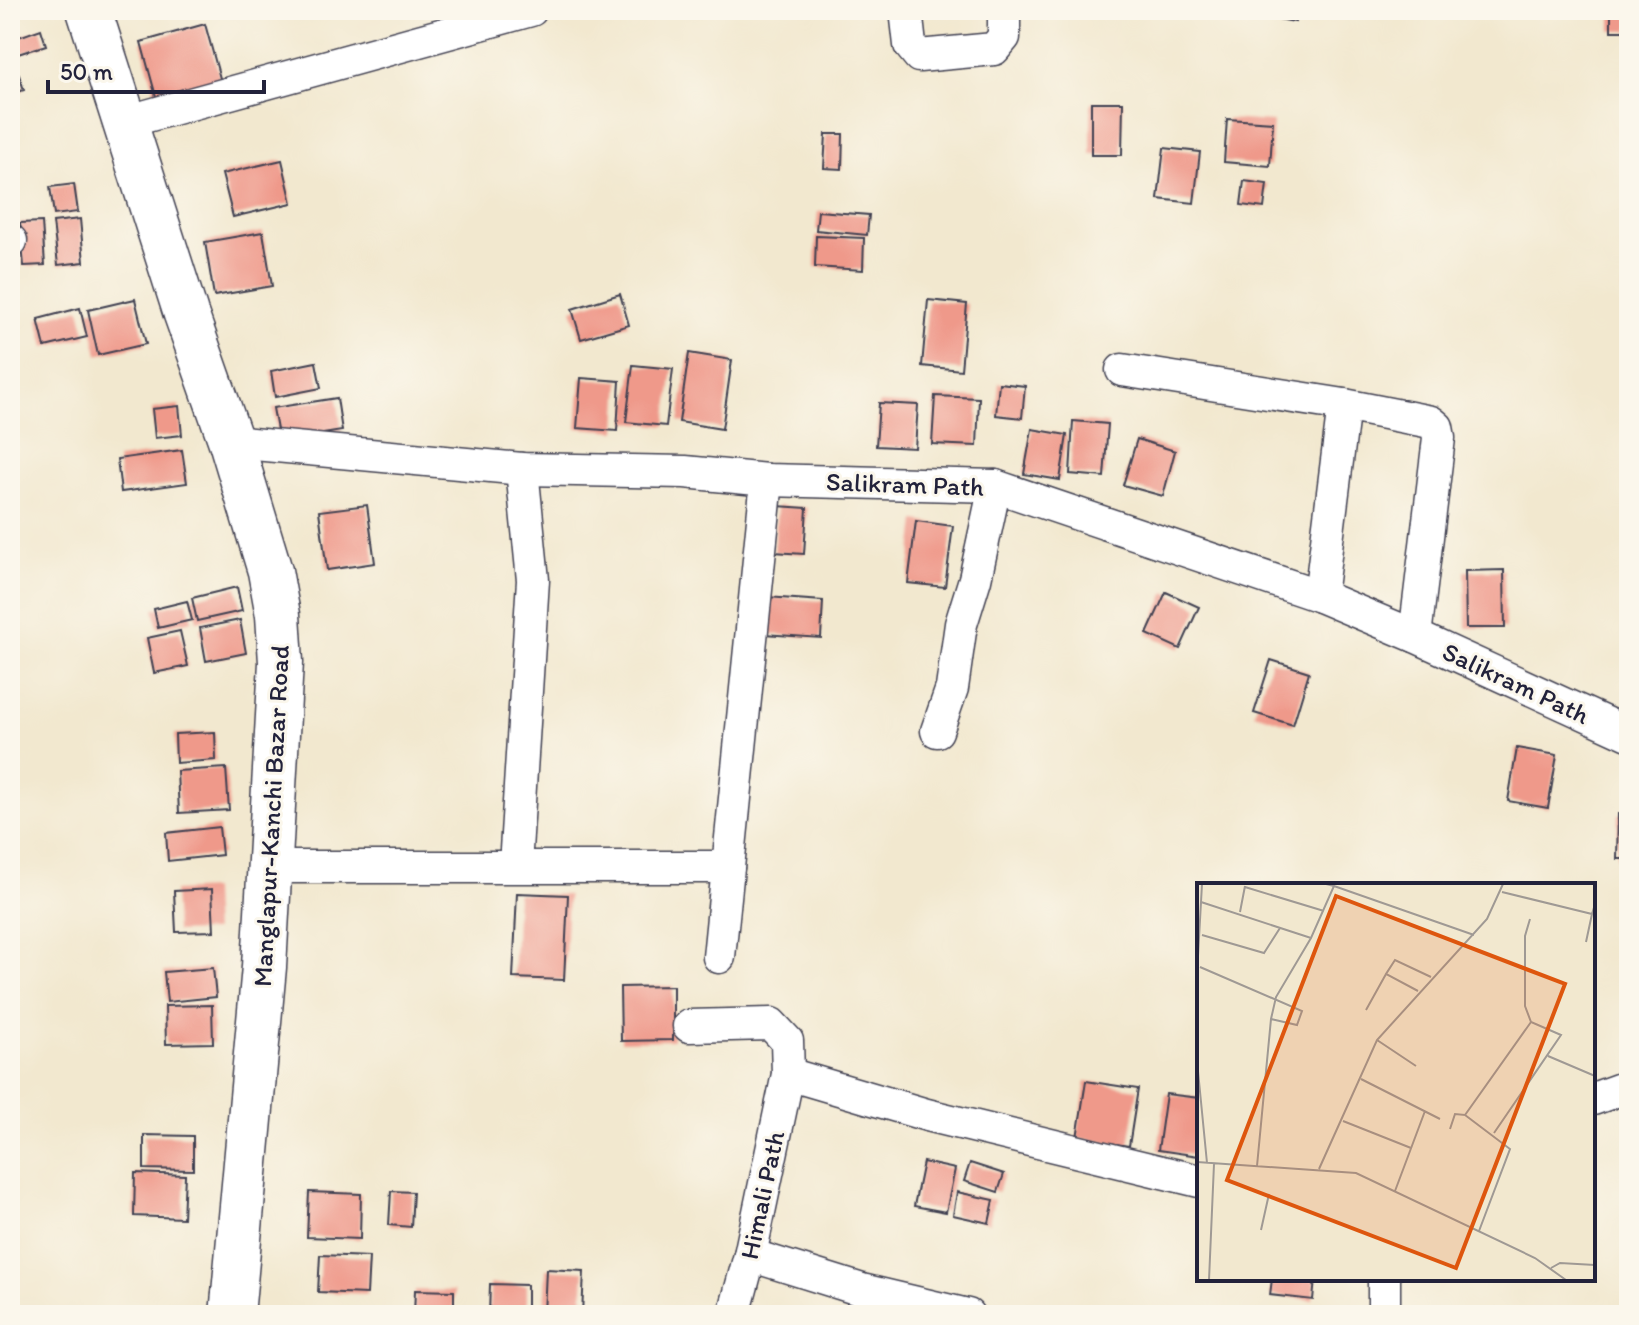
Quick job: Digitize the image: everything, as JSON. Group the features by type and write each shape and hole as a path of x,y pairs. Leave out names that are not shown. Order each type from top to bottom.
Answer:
{"street":[{"name":"Manglapur-Kanchi Bazar Road","path":"89,10 186,314 231,442 270,571 280,626 281,662 264,967 232,1315"},
{"path":"125,122 531,10"},
{"path":"906,10 910,45 919,56 994,49 1004,37 1004,10"},
{"path":"1122,370 1344,405 1431,422 1437,427 1439,438 1415,636"},
{"path":"1320,596 1344,405"},
{"name":"Salikram Path","path":"231,442 522,469 685,472 767,480 995,486 1320,596 1629,734"},
{"path":"515,866 533,580 522,469"},
{"path":"719,957 767,480"},
{"path":"937,731 952,688 961,624 975,579 995,486"},
{"path":"269,867 728,867"},
{"path":"689,1026 771,1024 787,1041 788,1074 927,1115 1197,1181"},
{"name":"Himali Path","path":"734,1315 750,1255 788,1074"},
{"path":"1595,1098 1629,1086"},
{"path":"750,1255 862,1290 968,1315"},
{"path":"1384,1281 1384,1315"}],"building":[{"path":"1258,10 1298,10 1295,22 1257,15"},
{"path":"1611,10 1629,10 1629,31 1611,31"},
{"path":"205,24 221,82 157,100 141,42"},
{"path":"41,29 46,45 18,54 13,39"},
{"path":"10,48 24,90 10,94"},
{"path":"1091,102 1123,102 1122,155 1091,155"},
{"path":"1227,119 1273,122 1270,166 1224,162"},
{"path":"826,134 843,134 842,169 824,168"},
{"path":"1164,148 1200,152 1194,203 1158,199"},
{"path":"282,160 292,203 233,217 222,174"},
{"path":"1244,181 1267,184 1264,208 1241,205"},
{"path":"74,184 78,212 54,215 50,187"},
{"path":"818,211 869,215 867,235 816,230"},
{"path":"80,219 84,262 58,265 53,222"},
{"path":"42,222 45,265 24,266 20,223"},
{"path":"263,232 272,286 214,296 205,242"},
{"path":"816,236 864,238 863,270 815,267"},
{"path":"1629,261 1629,295 1622,294"},
{"path":"620,294 629,325 581,339 572,309"},
{"path":"135,299 146,344 98,355 88,310"},
{"path":"928,300 967,304 961,370 922,366"},
{"path":"80,308 87,337 45,347 38,319"},
{"path":"689,353 732,360 722,429 679,422"},
{"path":"316,362 321,388 275,397 271,371"},
{"path":"633,365 673,369 666,426 626,422"},
{"path":"581,378 620,381 617,431 577,428"},
{"path":"999,383 1025,386 1022,418 996,415"},
{"path":"935,396 979,398 977,446 932,444"},
{"path":"337,398 342,431 279,441 273,408"},
{"path":"879,403 918,405 915,448 876,446"},
{"path":"179,406 182,435 155,438 152,409"},
{"path":"1073,421 1108,424 1104,477 1070,474"},
{"path":"1032,429 1067,435 1060,480 1024,474"},
{"path":"1137,439 1175,451 1163,496 1123,485"},
{"path":"182,450 187,483 121,492 117,459"},
{"path":"367,505 375,563 327,570 319,511"},
{"path":"777,506 807,508 804,554 774,552"},
{"path":"916,521 953,526 945,587 908,583"},
{"path":"1504,570 1505,628 1466,628 1465,571"},
{"path":"237,587 242,611 197,621 192,598"},
{"path":"1166,592 1199,607 1180,649 1147,634"},
{"path":"766,597 823,601 821,638 764,634"},
{"path":"187,601 192,620 158,628 154,609"},
{"path":"240,620 246,653 206,661 200,628"},
{"path":"180,631 188,666 154,673 147,638"},
{"path":"1271,660 1309,672 1293,725 1254,713"},
{"path":"215,732 216,760 176,763 175,734"},
{"path":"1517,748 1557,755 1548,808 1508,801"},
{"path":"226,768 229,810 179,813 177,771"},
{"path":"1618,814 1629,814 1629,859 1617,859"},
{"path":"219,827 222,855 168,861 166,833"},
{"path":"212,889 214,931 176,932 174,891"},
{"path":"517,893 568,895 564,980 513,978"},
{"path":"213,968 216,997 167,1002 164,972"},
{"path":"673,986 673,1040 621,1041 620,987"},
{"path":"212,1005 213,1043 166,1044 165,1006"},
{"path":"1086,1081 1138,1089 1129,1146 1077,1138"},
{"path":"1166,1094 1197,1098 1197,1156 1158,1150"},
{"path":"144,1135 193,1136 193,1170 144,1169"},
{"path":"923,1162 955,1169 946,1212 914,1206"},
{"path":"970,1163 1004,1174 998,1192 964,1181"},
{"path":"135,1173 185,1175 183,1218 134,1216"},
{"path":"391,1191 413,1192 411,1227 389,1225"},
{"path":"309,1192 361,1194 360,1239 307,1237"},
{"path":"957,1192 994,1200 989,1223 953,1215"},
{"path":"320,1255 369,1257 367,1294 318,1292"},
{"path":"546,1269 584,1271 582,1315 544,1315"},
{"path":"1272,1281 1315,1281 1313,1300 1270,1295"},
{"path":"490,1284 527,1285 527,1315 489,1315"},
{"path":"415,1290 454,1291 454,1315 414,1315"}]}
